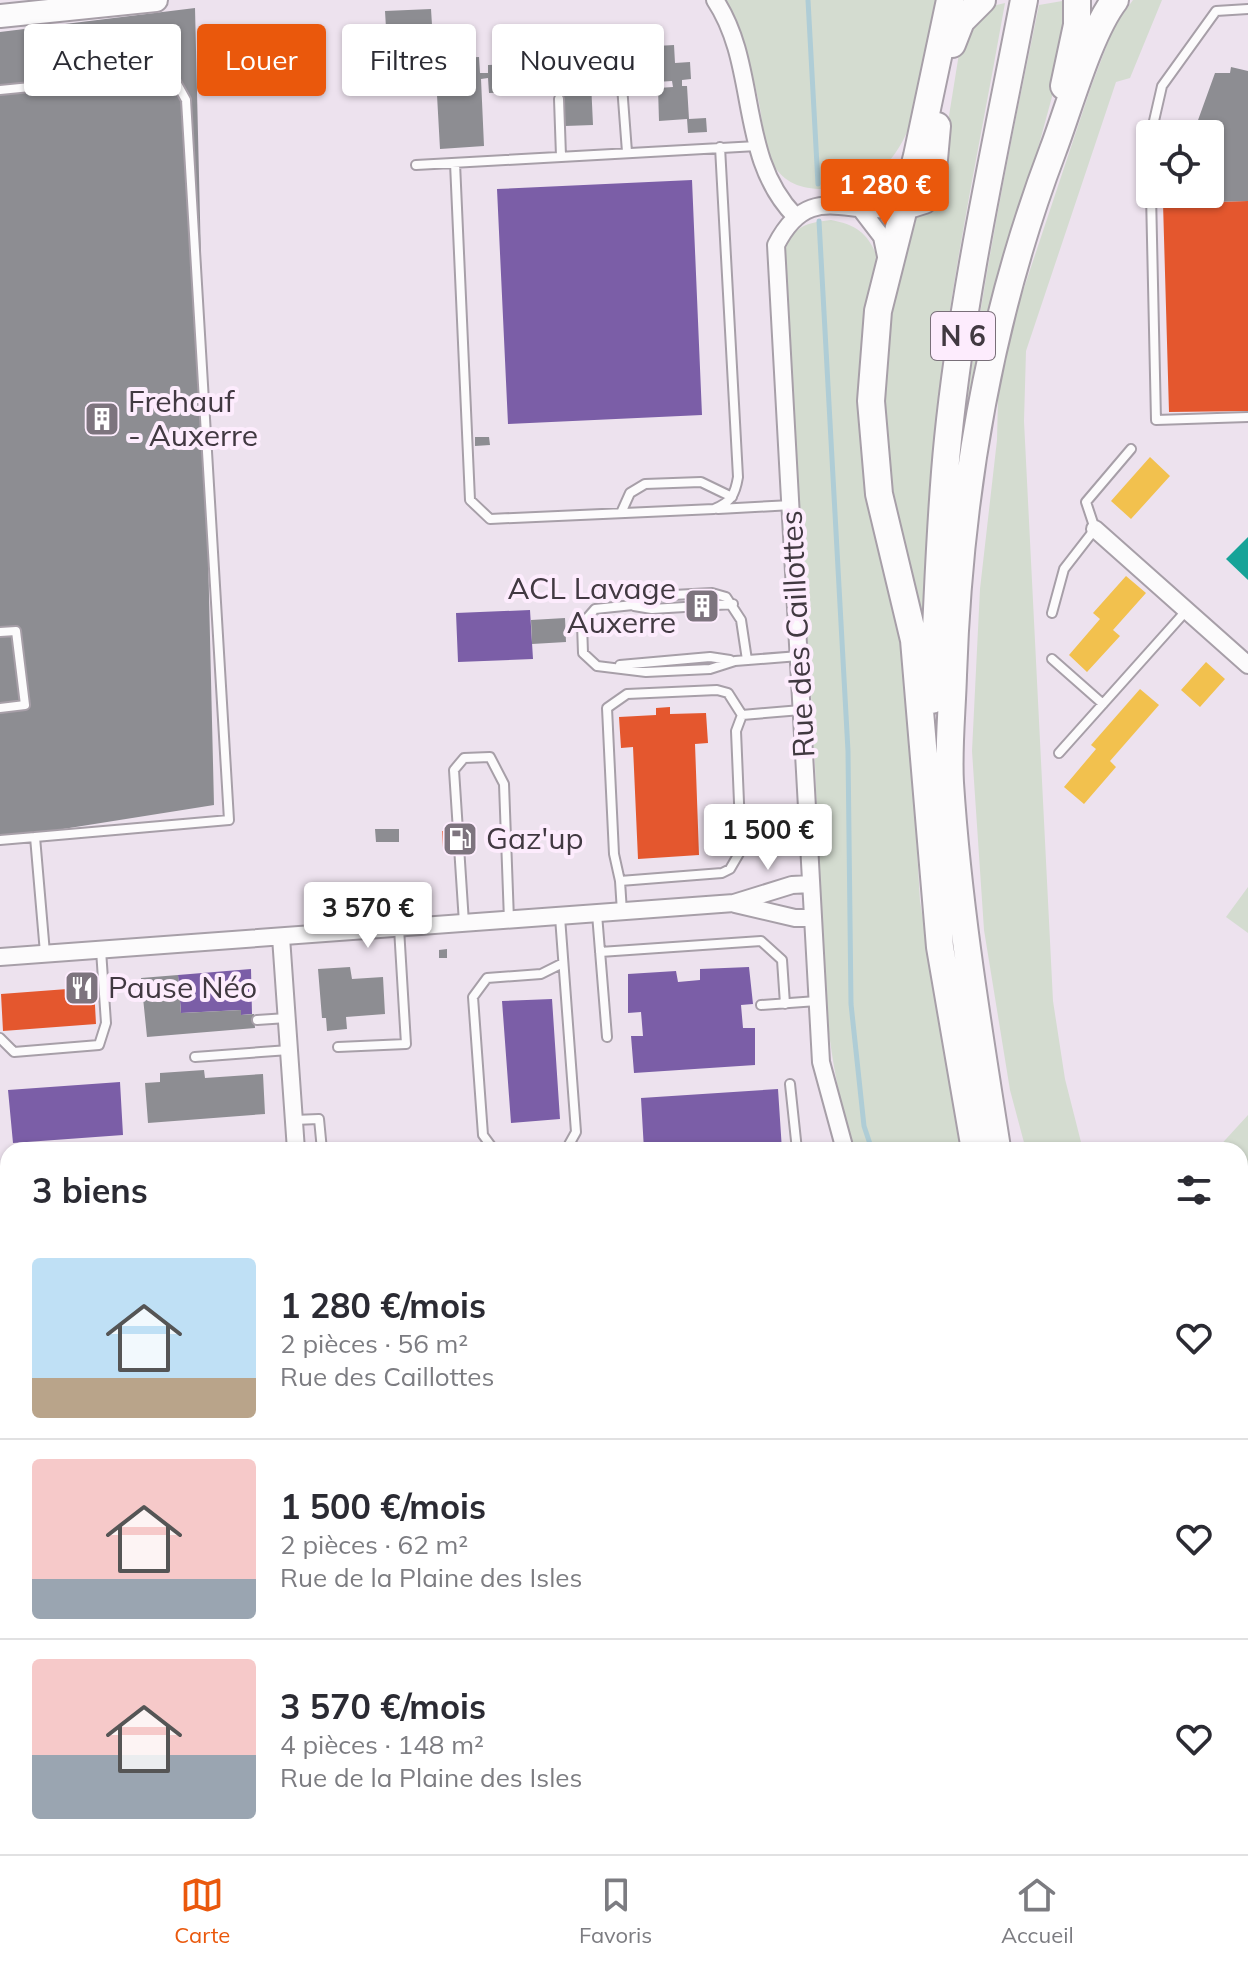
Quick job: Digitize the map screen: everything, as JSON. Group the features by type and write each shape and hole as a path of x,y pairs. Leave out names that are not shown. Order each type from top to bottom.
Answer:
{"main road":[{"path":"0,16 156,0"},
{"path":"927,788 914,640 879,494 873,449 872,354 888,269 917,156 950,0"},
{"path":"905,206 924,200 931,193 939,109 953,40 961,21 982,0"},
{"path":"989,1142 965,943 950,781 956,587 976,432 992,348 1045,171 1077,25 1077,0"},
{"path":"1045,171 1098,34 1115,0"},
{"name":"N 6","path":"988,1142 940,947 927,788 935,659 936,567 948,435 977,252 1022,8"},
{"name":"N 6","path":"935,659 942,825 956,944 989,1142"}],"street":[{"path":"715,0 737,45 764,171 795,216 811,206 905,206"},
{"path":"859,207 895,181 917,156"},
{"path":"859,207 882,237 888,269"},
{"name":"Rue des Caillottes","path":"795,216 776,245 821,1062 843,1142"},
{"path":"1095,529 1248,665"},
{"path":"0,957 734,903 792,885 811,884"},
{"path":"734,903 795,918 813,918"},
{"path":"281,937 295,1142"}],"lane":[{"path":"1154,120 1162,86 1216,11 1248,9"},
{"path":"0,90 171,73 186,100 229,820 0,840"},
{"path":"623,96 627,152"},
{"path":"559,99 561,156"},
{"path":"416,165 757,146"},
{"path":"714,509 732,497 738,477 720,147"},
{"path":"455,163 470,500 478,511 490,519 792,505"},
{"path":"1151,208 1156,420 1248,417"},
{"path":"1052,613 1064,569 1095,529 1086,502 1131,449"},
{"path":"621,513 630,493 645,484 701,482 732,497"},
{"path":"747,660 741,620 733,604 712,593 653,596 633,605 595,609 582,624 583,653 597,666 646,672 710,669 735,661 799,656"},
{"path":"1059,753 1186,610"},
{"path":"0,632 16,631 25,705 0,708"},
{"path":"1052,659 1103,704"},
{"path":"622,912 614,854 607,708 627,694 717,690 728,693 742,715"},
{"path":"742,715 802,710"},
{"path":"620,881 722,873 737,860 741,850 736,731 742,715"},
{"path":"464,923 454,770 464,758 490,757 504,784 509,921"},
{"path":"35,837 45,954"},
{"path":"597,914 607,1037"},
{"path":"560,917 576,1132 570,1142"},
{"path":"338,1047 406,1044 399,928"},
{"path":"600,952 761,941 782,960 785,1004"},
{"path":"0,1038 14,1052 99,1045 106,1023 101,950"},
{"path":"488,1142 483,1135 473,997 487,978 541,974 563,963"},
{"path":"761,1005 817,1001"},
{"path":"257,1020 287,1018"},
{"path":"195,1057 289,1050"},
{"path":"790,1084 796,1142"},
{"path":"294,1120 319,1119 321,1142"}],"shaded area":[{"path":"723,0 937,0 921,91 912,122 898,149 880,170 855,184 823,189 800,186 782,176 769,157 752,76"},
{"path":"1068,0 1056,82 1005,270 954,510 979,319 1039,5"},
{"path":"1133,0 1162,0 1130,78 1116,82 1026,351 1024,421 1053,1001 1065,1079 1081,1142 1024,1142 1010,1090 984,930 972,751 980,589 997,440 998,398 1011,327 1114,26"},
{"path":"1005,3 944,349 935,429 921,635 888,508 878,374 912,215 948,122 961,41 988,7"},
{"path":"831,220 847,224 860,231 877,256 859,383 860,435 874,527 899,622 907,679 920,901 959,1142 852,1142 832,1056 822,959 815,765 782,256 795,233 812,223"},
{"path":"1248,887 1248,933 1226,917"},
{"path":"1248,1115 1248,1142 1223,1142"}],"building: Logements":[{"path":"1150,457 1170,476 1131,519 1111,501"},
{"path":"1126,576 1146,593 1113,630 1120,636 1087,672 1069,655 1100,619 1093,613"},
{"path":"1206,662 1225,679 1200,707 1181,690"},
{"path":"1140,689 1159,705 1110,761 1116,767 1084,804 1064,787 1096,749 1091,745"}],"building: Commerces":[{"path":"1248,201 1248,411 1169,412 1163,208 1224,208 1224,202"},
{"path":"670,707 670,714 706,713 708,743 695,744 699,855 638,859 633,747 621,748 619,717 656,715 656,708"},
{"name":"Gaz'up","path":"477,829 477,848 443,848 442,831"},
{"path":"94,987 96,1024 3,1031 1,994"}],"building: Bureaux":[{"path":"692,180 702,415 508,424 497,189"},
{"path":"530,610 533,659 458,662 456,613"},
{"path":"64,737 71,795 23,799 22,796 14,796 15,804 0,803 0,768 19,766 17,742"},
{"path":"749,967 753,1004 741,1005 743,1028 755,1028 755,1065 634,1073 631,1036 643,1036 641,1012 628,1013 628,974 676,971 678,982 700,980 700,969"},
{"path":"251,969 252,1014 241,1015 241,1010 181,1013 178,975"},
{"path":"552,999 560,1119 511,1123 502,1001"},
{"path":"120,1082 123,1135 13,1142 8,1090"},
{"path":"778,1089 781,1142 644,1142 641,1098"}],"building: Public":[{"path":"1248,537 1248,580 1226,559"}],"building: Industrie":[{"name":"Frehauf - Auxerre","path":"195,8 214,805 0,839 0,32 24,29 24,96 181,96 181,24 65,24"},
{"path":"431,9 432,24 386,24 385,11"},
{"path":"674,45 675,63 690,62 691,79 682,80 682,86 687,86 689,119 706,118 707,132 688,133 687,119 659,121 658,96 664,96 664,88 673,87 672,81 664,82 664,46"},
{"path":"476,57 479,57 480,73 488,73 488,65 492,65 492,93 489,93 488,78 481,79 484,146 440,149 437,96 476,96"},
{"path":"1231,67 1248,71 1248,201 1224,202 1224,120 1198,120 1215,73 1230,73"},
{"path":"563,96 592,96 593,125 565,126"},
{"path":"475,437 489,437 490,445 475,446"},
{"path":"565,618 566,642 532,644 531,620"},
{"path":"375,829 399,829 399,842 376,842"},
{"path":"447,949 447,958 439,958 439,950"},
{"path":"350,967 352,979 383,977 385,1014 346,1017 347,1029 327,1031 326,1018 322,1018 318,969"},
{"path":"178,975 181,1013 241,1010 241,1015 254,1014 255,1028 147,1037 141,978"},
{"path":"204,1070 205,1078 263,1074 265,1114 148,1123 145,1083 160,1082 160,1073"}],"waterway":[{"path":"808,0 818,184"},
{"path":"819,221 848,751 851,1004 864,1126 869,1142"}],"place":[{"name":"Frehauf - Auxerre","path":"102,419"},
{"name":"ACL Lavage Auxerre","path":"702,606"},
{"name":"Gaz'up","path":"460,839"},
{"name":"Pause Néo","path":"82,988"}]}
